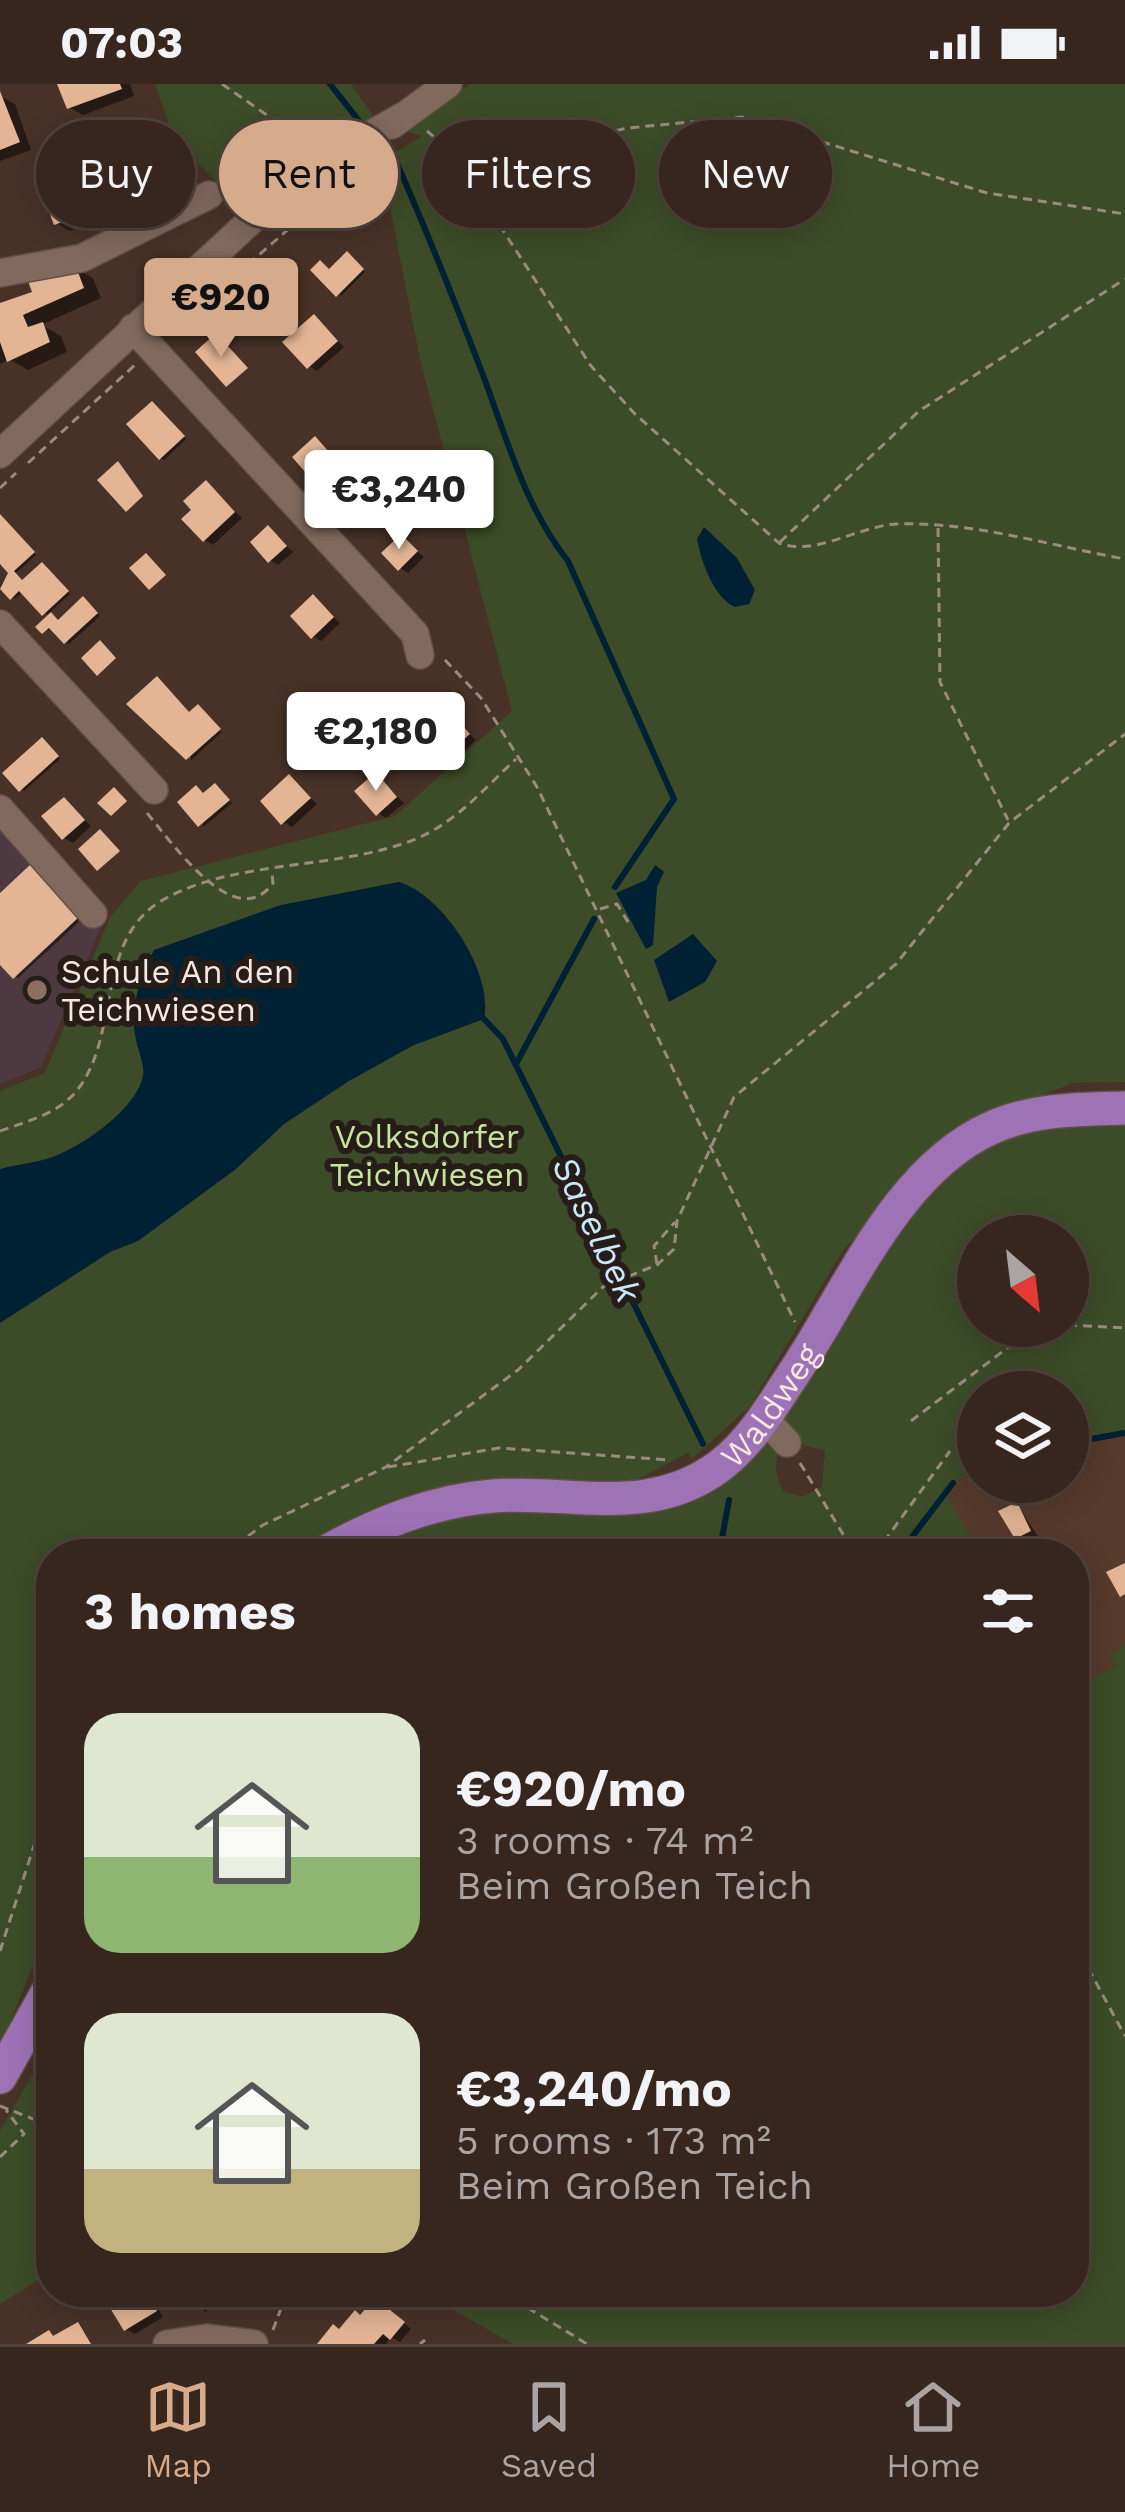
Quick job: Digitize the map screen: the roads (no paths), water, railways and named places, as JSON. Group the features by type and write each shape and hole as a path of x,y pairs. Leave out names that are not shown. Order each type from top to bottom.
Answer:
{"main road":[{"name":"Waldweg","path":"352,1539 385,1522 458,1501 514,1495 627,1501 657,1497 717,1468 776,1430 810,1349 892,1218 968,1140 1019,1118 1125,1108"},
{"path":"2,2097 36,2019"}],"street":[{"path":"398,120 448,84"},
{"path":"396,120 407,114"},
{"path":"0,273 82,258 209,195"},
{"path":"0,454 142,338 244,228"},
{"path":"142,338 416,634 420,655"},
{"path":"0,624 154,790"},
{"path":"0,809 93,914"},
{"path":"167,2344 206,2338 254,2344"}],"water":[{"path":"704,527 737,558 755,590 749,604 735,607 715,587 697,539"},
{"path":"655,865 664,872 657,887 653,945 646,949 616,893 646,880"},
{"path":"399,882 432,902 462,938 481,980 484,1019 414,1045 349,1081 284,1124 236,1169 138,1241 110,1252 0,1323 0,1169 67,1151 94,1135 130,1101 143,1072 134,1028 135,1005 154,950 281,905"},
{"path":"693,934 717,961 705,982 669,1002 654,960"}],"waterway":[{"path":"330,84 358,120"},
{"path":"398,166 529,495 568,561 674,799 615,887"},
{"path":"516,1064 594,919"},
{"name":"Saselbek","path":"484,1019 503,1039 703,1444"},
{"name":"Saselbek","path":"1089,1439 1125,1433"},
{"name":"Saselbek","path":"910,1539 953,1483"},
{"name":"Saselbek","path":"722,1539 729,1500"}],"place":[{"name":"Schule An den Teichwiesen","path":"37,990"}],"park label":[{"name":"Volksdorfer Teichwiesen","path":"427,1155"}]}
